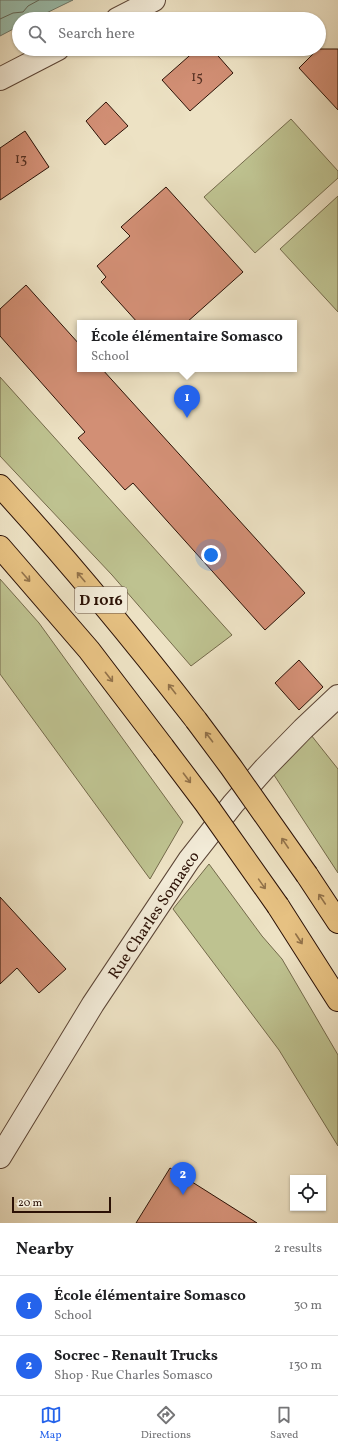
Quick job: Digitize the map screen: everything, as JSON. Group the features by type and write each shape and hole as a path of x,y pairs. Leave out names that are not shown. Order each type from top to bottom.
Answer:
{"highway":[{"name":"D 1016","path":"0,486 84,580 134,640 196,720 274,827 338,922"},
{"name":"D 1016","path":"0,547 89,650 164,747 278,906 338,1000"}],"street":[{"path":"131,12 154,0"},
{"path":"0,79 44,56"},
{"name":"Rue Charles Somasco","path":"0,1157 93,1004 189,860 260,774 303,729 338,696"}],"shaded area":[{"path":"291,119 338,171 338,178 255,253 204,197"},
{"path":"338,196 338,312 280,249"},
{"path":"0,377 232,635 191,666 112,575 0,456"},
{"path":"0,579 39,623 183,822 150,879 0,674"},
{"path":"311,735 338,769 338,873 274,775"},
{"path":"209,864 262,936 282,959 338,1055 338,1146 279,1050 173,909"}],"water":[{"path":"0,0 73,0 48,12 12,12 12,30 0,36"}],"building":[{"path":"326,49 338,49 338,110 299,68 311,56 326,56"},
{"path":"189,56 218,56 233,73 190,111 162,80"},
{"path":"106,102 128,126 105,145 86,121"},
{"path":"25,131 49,167 0,200 0,148"},
{"path":"166,187 243,272 189,320 135,320 101,282 106,277 97,266 130,236 121,227"},
{"path":"26,285 77,342 77,372 105,372 305,593 265,630 133,483 125,490 78,438 85,432 0,336 0,309"},
{"path":"299,660 323,687 299,710 275,683"},
{"path":"0,897 66,969 39,993 17,968 0,984"},
{"path":"170,1168 257,1223 136,1223"}],"place":[{"name":"École élémentaire Somasco","path":"187,418"},
{"name":"Socrec - Renault Trucks","path":"183,1195"}]}
